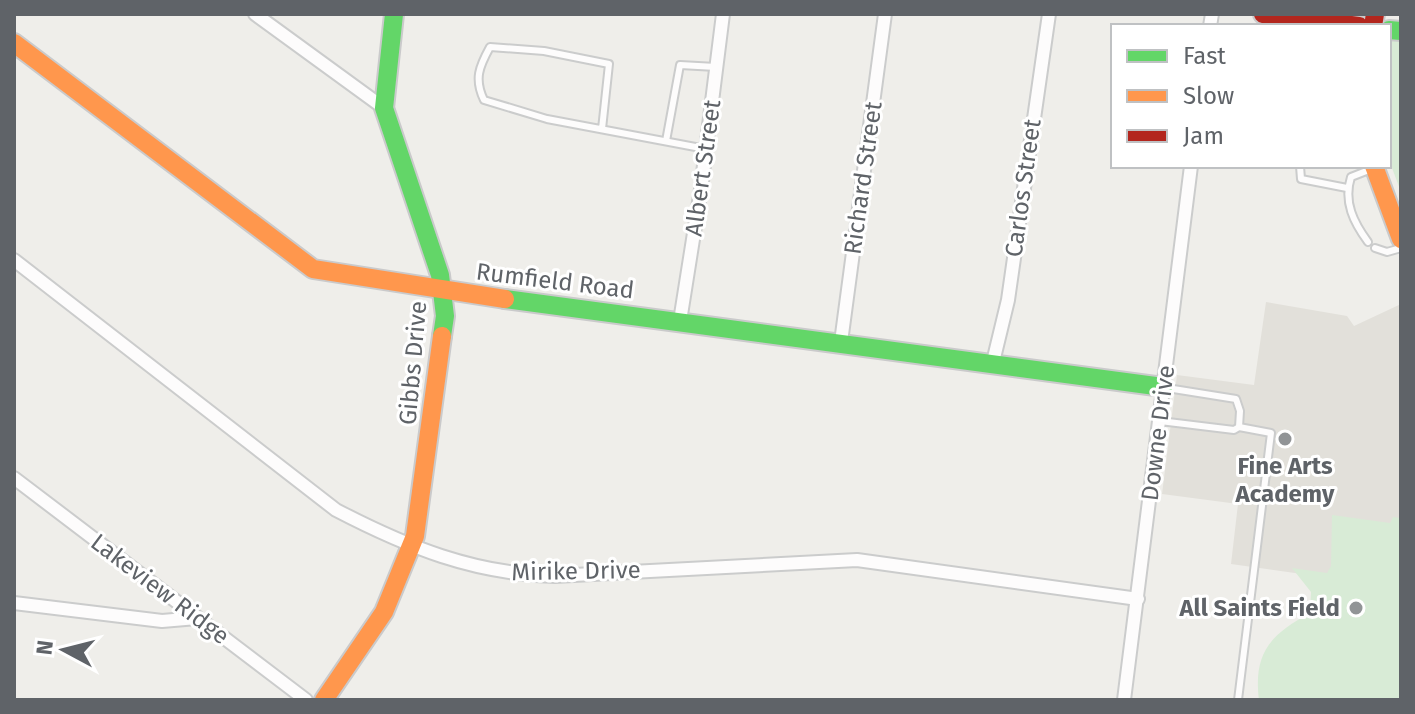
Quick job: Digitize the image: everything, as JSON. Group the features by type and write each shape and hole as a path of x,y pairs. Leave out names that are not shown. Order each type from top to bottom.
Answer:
{"street":[{"path":"255,14 384,108"},
{"name":"Gibbs Drive","path":"324,700 384,612 411,546 421,507 441,360 445,316 443,291 384,108 394,14"},
{"name":"Albert Street","path":"680,321 723,14"},
{"name":"Richard Street","path":"841,342 885,14"},
{"name":"Carlos Street","path":"993,362 1008,300 1049,14"},
{"path":"1263,14 1321,24"},
{"name":"Rumfield Road","path":"14,43 313,269 443,291 1163,387"},
{"name":"Downe Drive","path":"1124,700 1191,168"},
{"path":"1374,168 1401,239"},
{"name":"Mirike Drive","path":"14,260 336,510 411,546 510,575 555,576 857,560 1138,599"},
{"name":"Lakeview Ridge","path":"14,478 306,700"},
{"path":"14,603 162,621 197,618"}],"lane":[{"path":"602,129 609,64 544,51 490,47 478,69 478,87 484,100 547,119 706,149"},
{"path":"666,141 680,65 716,67"},
{"path":"1300,168 1301,179 1347,188"},
{"path":"1368,242 1349,209 1347,188 1351,177 1372,168"},
{"path":"1375,248 1387,252 1401,248"},
{"path":"1163,387 1236,399 1240,411 1239,427"},
{"path":"1160,421 1234,430 1239,427 1271,433 1238,700"}],"shaded area":[{"name":"Fine Arts Academy","path":"1266,302 1347,316 1354,326 1401,304 1401,540 1337,579 1231,564 1238,504 1162,494 1177,375 1254,385"}],"green space":[{"path":"1391,33 1401,34 1401,192 1391,165"},
{"name":"All Saints Field","path":"1332,515 1390,523 1393,517 1401,518 1401,700 1259,700 1262,657 1275,637 1310,613 1311,592 1292,568 1327,573 1331,566"}],"traffic: fast":[{"path":"394,14 384,108 440,275 445,316 442,336"},
{"path":"1391,30 1401,31"},
{"path":"505,299 1163,387"}],"traffic: slow":[{"path":"14,43 313,269 505,299"},
{"path":"1375,168 1401,239"},
{"path":"324,700 384,612 415,536 442,336"}],"traffic: jam":[{"path":"1263,14 1343,24"},
{"path":"1373,24 1375,14"}],"place":[{"name":"Fine Arts Academy","path":"1285,439"},
{"name":"All Saints Field","path":"1356,608"}]}
